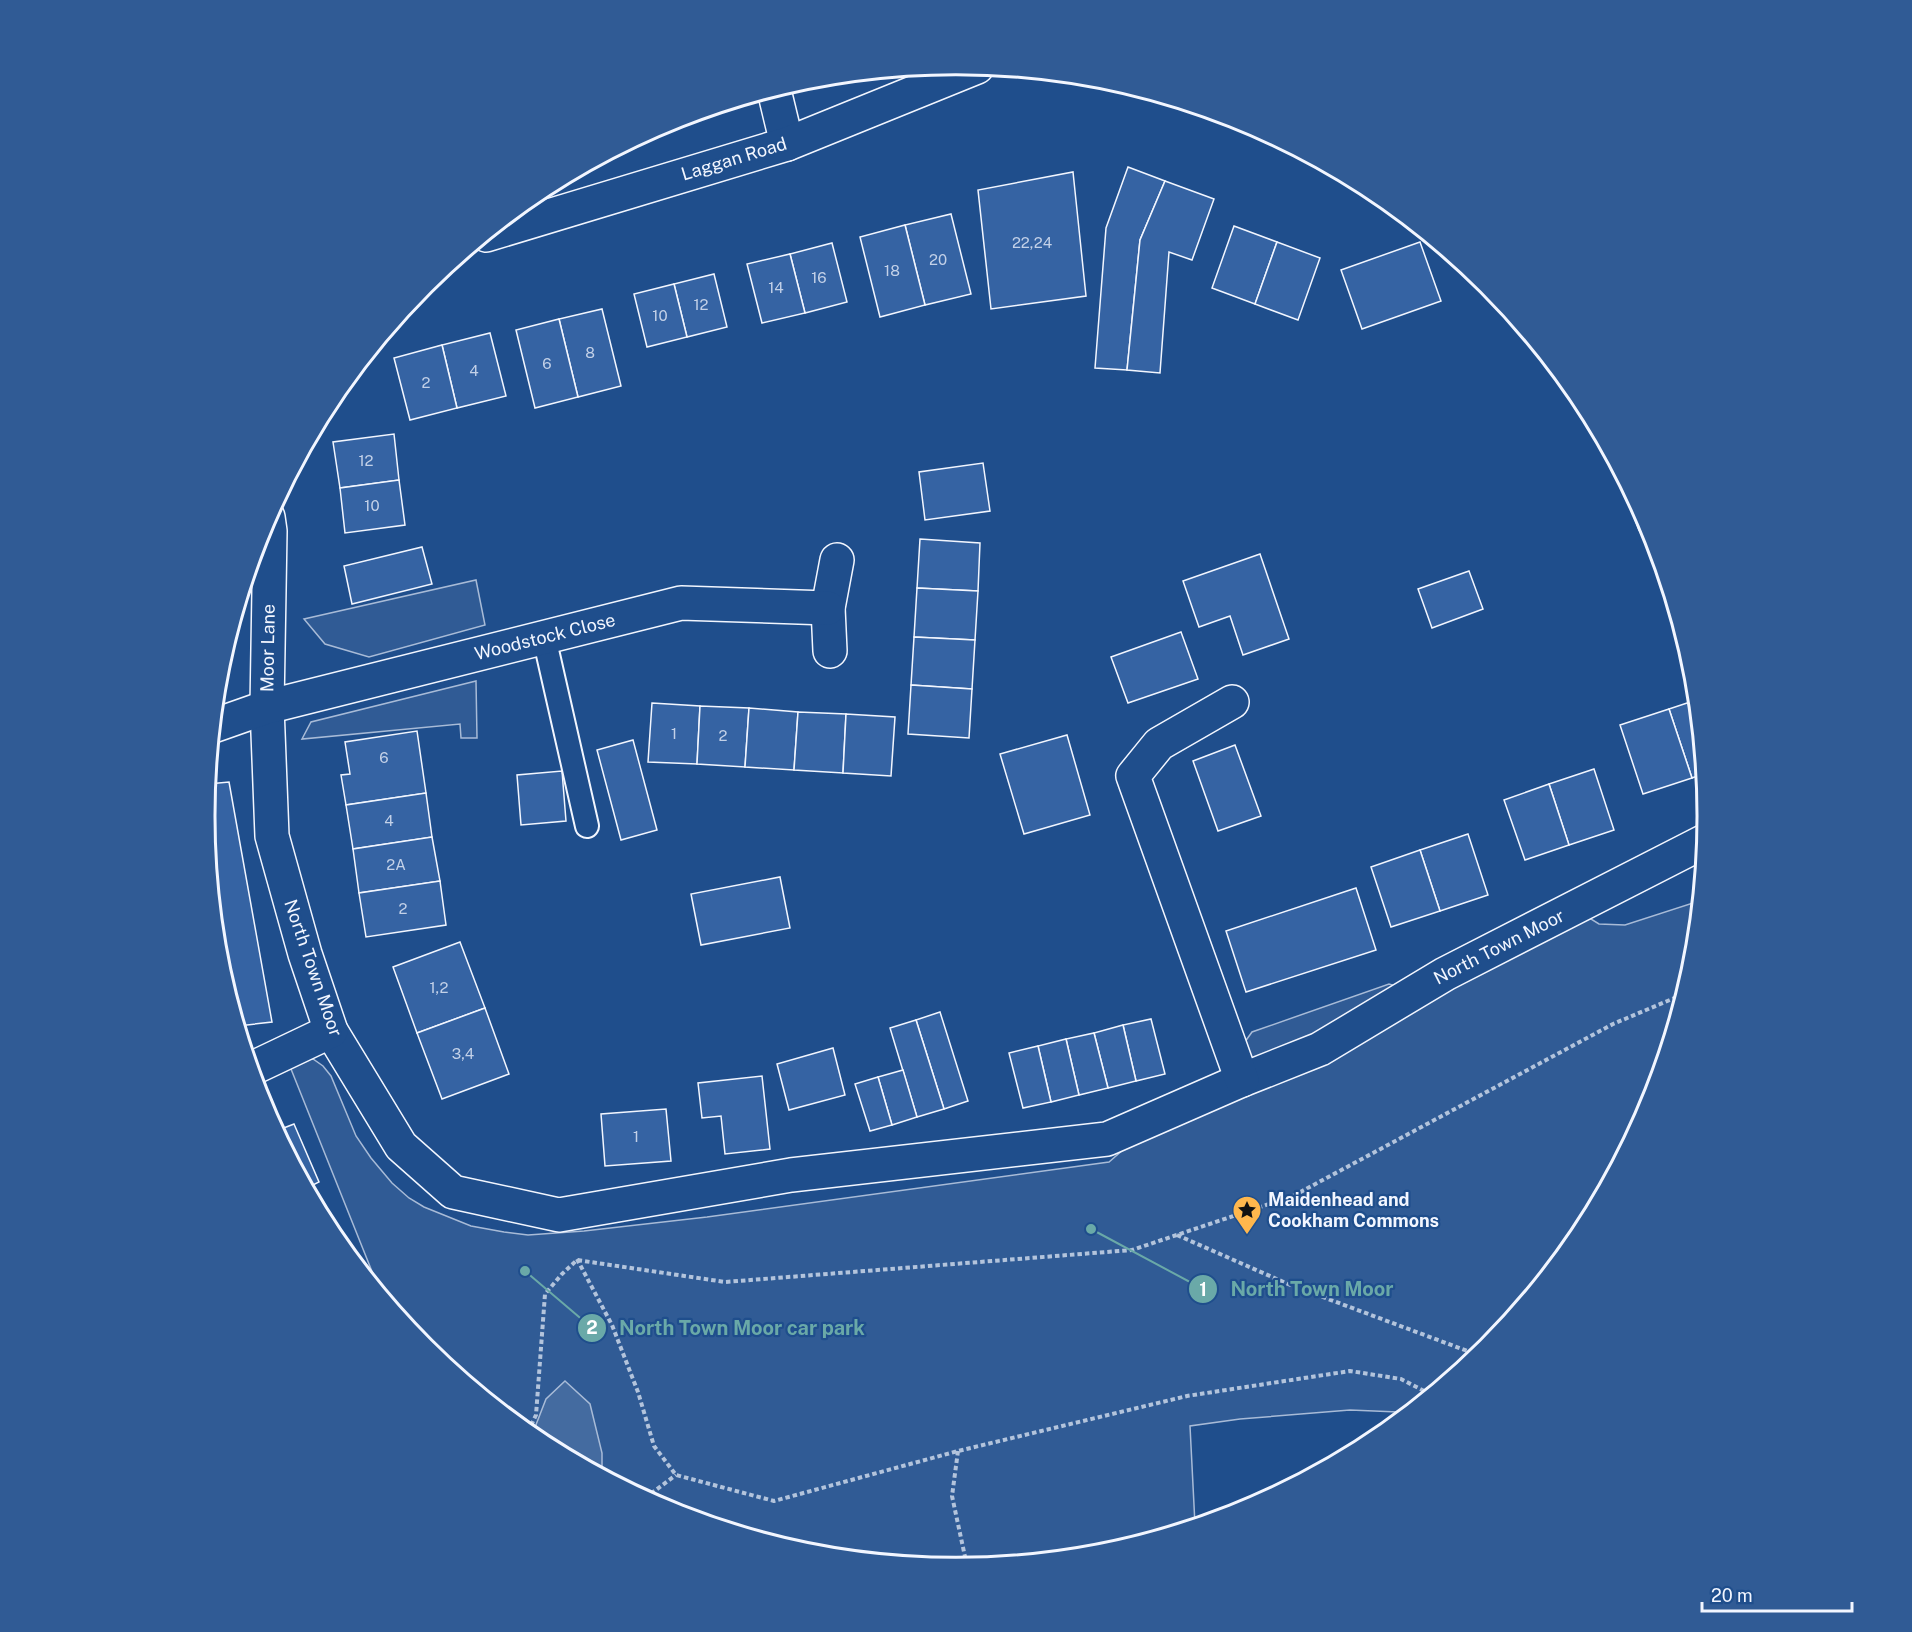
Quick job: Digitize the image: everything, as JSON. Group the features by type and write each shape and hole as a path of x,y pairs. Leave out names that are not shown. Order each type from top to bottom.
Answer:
{"street":[{"name":"Laggan Road","path":"503,230 787,144 957,75"},
{"path":"776,97 787,144"},
{"name":"Moor Lane","path":"267,707 270,535"},
{"path":"830,651 828,608 837,560"},
{"name":"Woodstock Close","path":"221,723 267,707 681,603 828,608"},
{"path":"1232,702 1159,744 1134,776 1242,1080"},
{"name":"North Town Moor","path":"267,707 272,836 305,954 331,1032 401,1146 453,1192 559,1215 791,1175 1107,1139 1242,1080 1320,1049 1445,974 1696,846"},
{"path":"258,1066 331,1032"}],"lane":[{"path":"544,637 587,826"}],"path":[{"path":"577,1260 725,1282 1132,1250 1293,1196 1613,1024 1674,998"},
{"path":"1177,1235 1288,1284 1468,1351"},
{"path":"532,1423 536,1415 545,1294 577,1260"},
{"path":"577,1260 612,1325 638,1392 654,1446 676,1475 774,1501 958,1451 1187,1396 1350,1371 1401,1379 1423,1391"},
{"path":"958,1451 952,1496 965,1557"},
{"path":"653,1492 676,1475"}],"shaded area":[{"path":"476,580 485,625 369,657 325,644 304,619"},
{"path":"476,681 477,738 461,738 460,724 302,739 311,722"},
{"path":"1692,903 1683,961 1672,1008 1641,1100 1621,1144 1572,1228 1513,1305 1445,1373 1396,1412 1350,1410 1240,1419 1190,1426 1195,1518 1148,1532 1053,1551 956,1557 859,1551 811,1543 764,1532 672,1501 585,1458 544,1432 467,1373 399,1305 372,1272 287,1059 313,1059 323,1066 331,1076 356,1136 371,1158 392,1183 424,1207 471,1226 504,1232 528,1235 584,1231 707,1217 1109,1162 1140,1135 1217,1081 1252,1032 1389,984 1426,995 1583,914 1599,924 1625,925"},
{"path":"565,1381 590,1404 602,1453 602,1467 536,1426 546,1399"}],"building":[{"path":"1128,167 1165,181 1140,240 1127,370 1095,368 1106,228"},
{"path":"1073,172 1086,296 991,309 978,190"},
{"path":"1165,181 1214,199 1192,260 1169,252 1160,373 1127,370 1140,240"},
{"path":"951,214 971,294 925,305 905,225"},
{"path":"905,225 925,305 880,317 860,237"},
{"path":"1234,226 1277,242 1255,304 1212,288"},
{"path":"1277,242 1320,258 1298,320 1255,304"},
{"path":"1420,242 1441,301 1362,329 1341,270"},
{"path":"832,243 847,302 805,313 790,254"},
{"path":"790,254 805,313 762,323 747,264"},
{"path":"714,274 727,327 687,337 674,284"},
{"path":"674,284 687,337 647,347 634,294"},
{"path":"602,309 621,386 578,397 559,319"},
{"path":"559,319 578,397 535,408 516,330"},
{"path":"490,333 506,396 457,408 442,345"},
{"path":"442,345 457,408 410,420 394,358"},
{"path":"394,434 399,480 340,488 333,442"},
{"path":"983,463 990,511 925,520 919,472"},
{"path":"399,480 405,525 345,533 340,488"},
{"path":"920,539 980,543 978,591 917,588"},
{"path":"422,547 432,584 352,604 344,566"},
{"path":"1260,554 1289,639 1243,655 1230,616 1199,627 1183,581"},
{"path":"1469,571 1483,609 1432,628 1418,589"},
{"path":"917,588 978,591 975,640 914,637"},
{"path":"1181,632 1198,679 1128,703 1111,657"},
{"path":"914,637 975,640 972,689 911,685"},
{"path":"911,685 972,689 969,738 908,734"},
{"path":"652,703 700,706 697,764 648,762"},
{"path":"1688,703 1695,768 1695,777 1692,778 1669,709"},
{"path":"700,706 749,708 745,767 697,764"},
{"path":"749,708 798,712 794,770 745,767"},
{"path":"1669,709 1692,778 1643,794 1620,725"},
{"path":"798,712 846,714 843,773 794,770"},
{"path":"846,714 895,717 891,776 843,773"},
{"path":"417,731 426,793 346,805 341,775 350,774 345,742"},
{"path":"1067,735 1090,815 1024,834 1000,754"},
{"path":"633,740 657,830 621,840 597,750"},
{"path":"1235,745 1261,816 1218,831 1193,761"},
{"path":"1594,769 1614,830 1569,845 1549,784"},
{"path":"562,771 566,821 521,825 517,775"},
{"path":"229,782 272,1022 245,1025 229,961 221,913 217,864 216,783"},
{"path":"1549,784 1569,845 1525,860 1504,800"},
{"path":"426,793 432,837 353,849 346,805"},
{"path":"1468,834 1488,895 1440,911 1420,850"},
{"path":"432,837 440,881 359,893 353,849"},
{"path":"1420,850 1440,911 1391,927 1371,867"},
{"path":"780,877 790,928 701,945 691,894"},
{"path":"440,881 446,925 366,937 359,893"},
{"path":"1356,888 1376,950 1246,992 1226,931"},
{"path":"460,942 485,1008 417,1033 393,967"},
{"path":"485,1008 509,1074 442,1099 417,1033"},
{"path":"940,1012 968,1101 944,1109 916,1020"},
{"path":"1151,1019 1165,1074 1136,1081 1123,1025"},
{"path":"916,1020 944,1109 917,1117 890,1028"},
{"path":"1123,1025 1136,1081 1108,1088 1094,1033"},
{"path":"1094,1033 1108,1088 1079,1095 1066,1039"},
{"path":"1066,1039 1079,1095 1051,1102 1038,1046"},
{"path":"1038,1046 1051,1102 1023,1108 1009,1053"},
{"path":"833,1048 845,1095 789,1110 777,1064"},
{"path":"903,1070 917,1117 892,1125 878,1077"},
{"path":"762,1076 770,1149 725,1154 721,1116 702,1118 698,1083"},
{"path":"878,1077 892,1125 870,1131 855,1084"},
{"path":"666,1109 671,1161 605,1166 601,1114"},
{"path":"294,1124 319,1182 313,1185 284,1128"}],"place":[{"name":"North Town Moor","path":"1091,1229"},
{"name":"Maidenhead and Cookham Commons","path":"1247,1236"},
{"name":"North Town Moor car park","path":"525,1271"}]}
